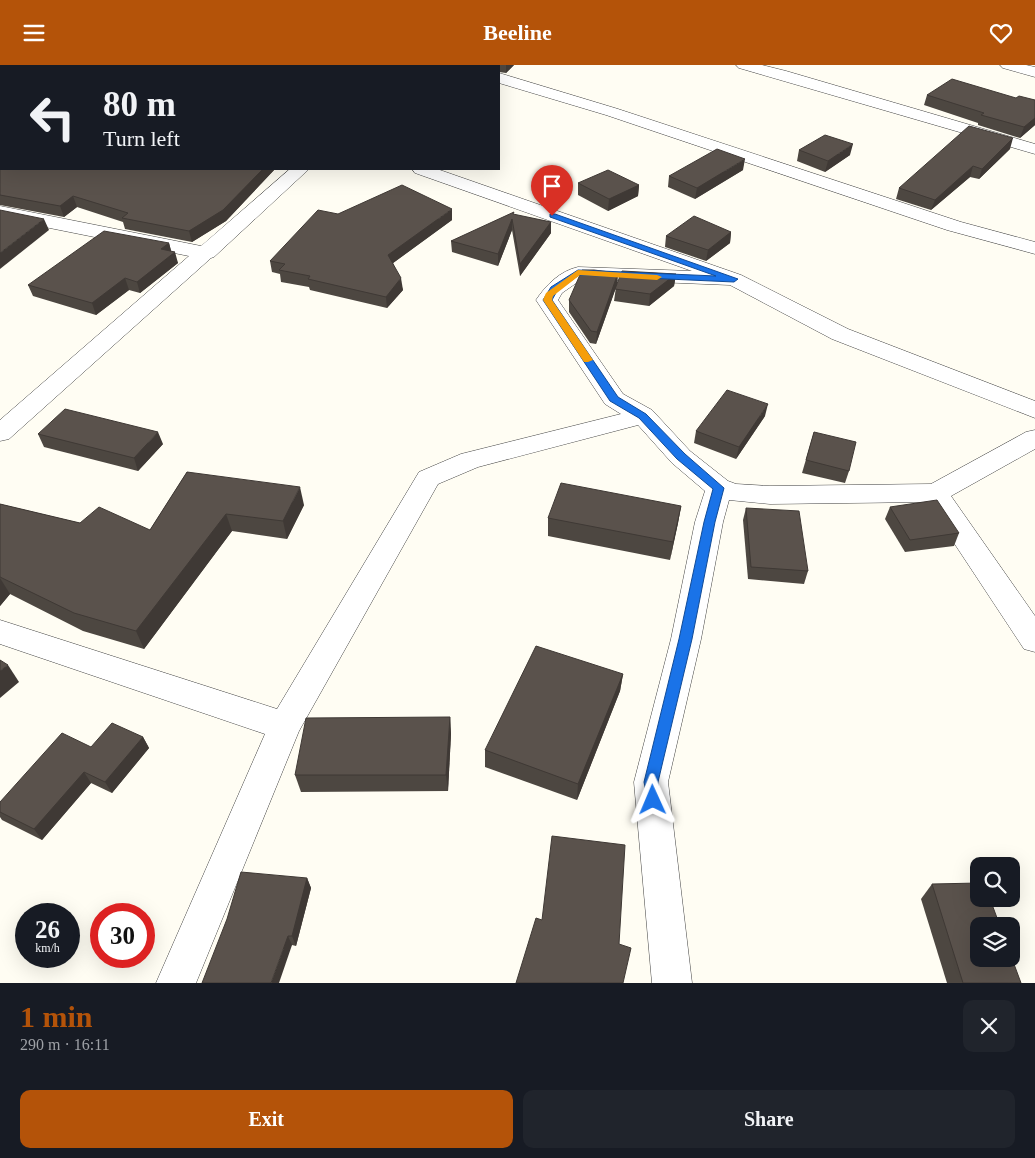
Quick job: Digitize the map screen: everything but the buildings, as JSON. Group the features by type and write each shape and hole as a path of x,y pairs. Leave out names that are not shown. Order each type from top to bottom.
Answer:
{"street":[{"path":"744,65 822,85 922,118 1035,149"},
{"path":"1008,65 1035,72"},
{"path":"500,78 621,115 954,226 1035,248"},
{"path":"0,433 207,253 299,170"},
{"path":"424,170 734,279 840,334 1035,410"},
{"path":"2,213 207,253"},
{"path":"734,279 578,273 549,295 548,300 614,399 643,416 681,457 719,488 736,493 770,495 935,493 1035,438"},
{"path":"176,983 284,726 428,478 470,460 643,416"},
{"path":"672,983 651,782 686,639 709,522 719,488"},
{"path":"935,493 1035,640"},
{"path":"0,632 284,726"}],"slow traffic":[{"path":"588,360 548,300 549,295 554,289 578,273 657,277"}],"route":[{"path":"552,216 632,242 734,279 578,273 554,289 549,295 548,300 614,399 643,416 681,457 719,488 709,522 686,639 651,782 653,800"}]}
